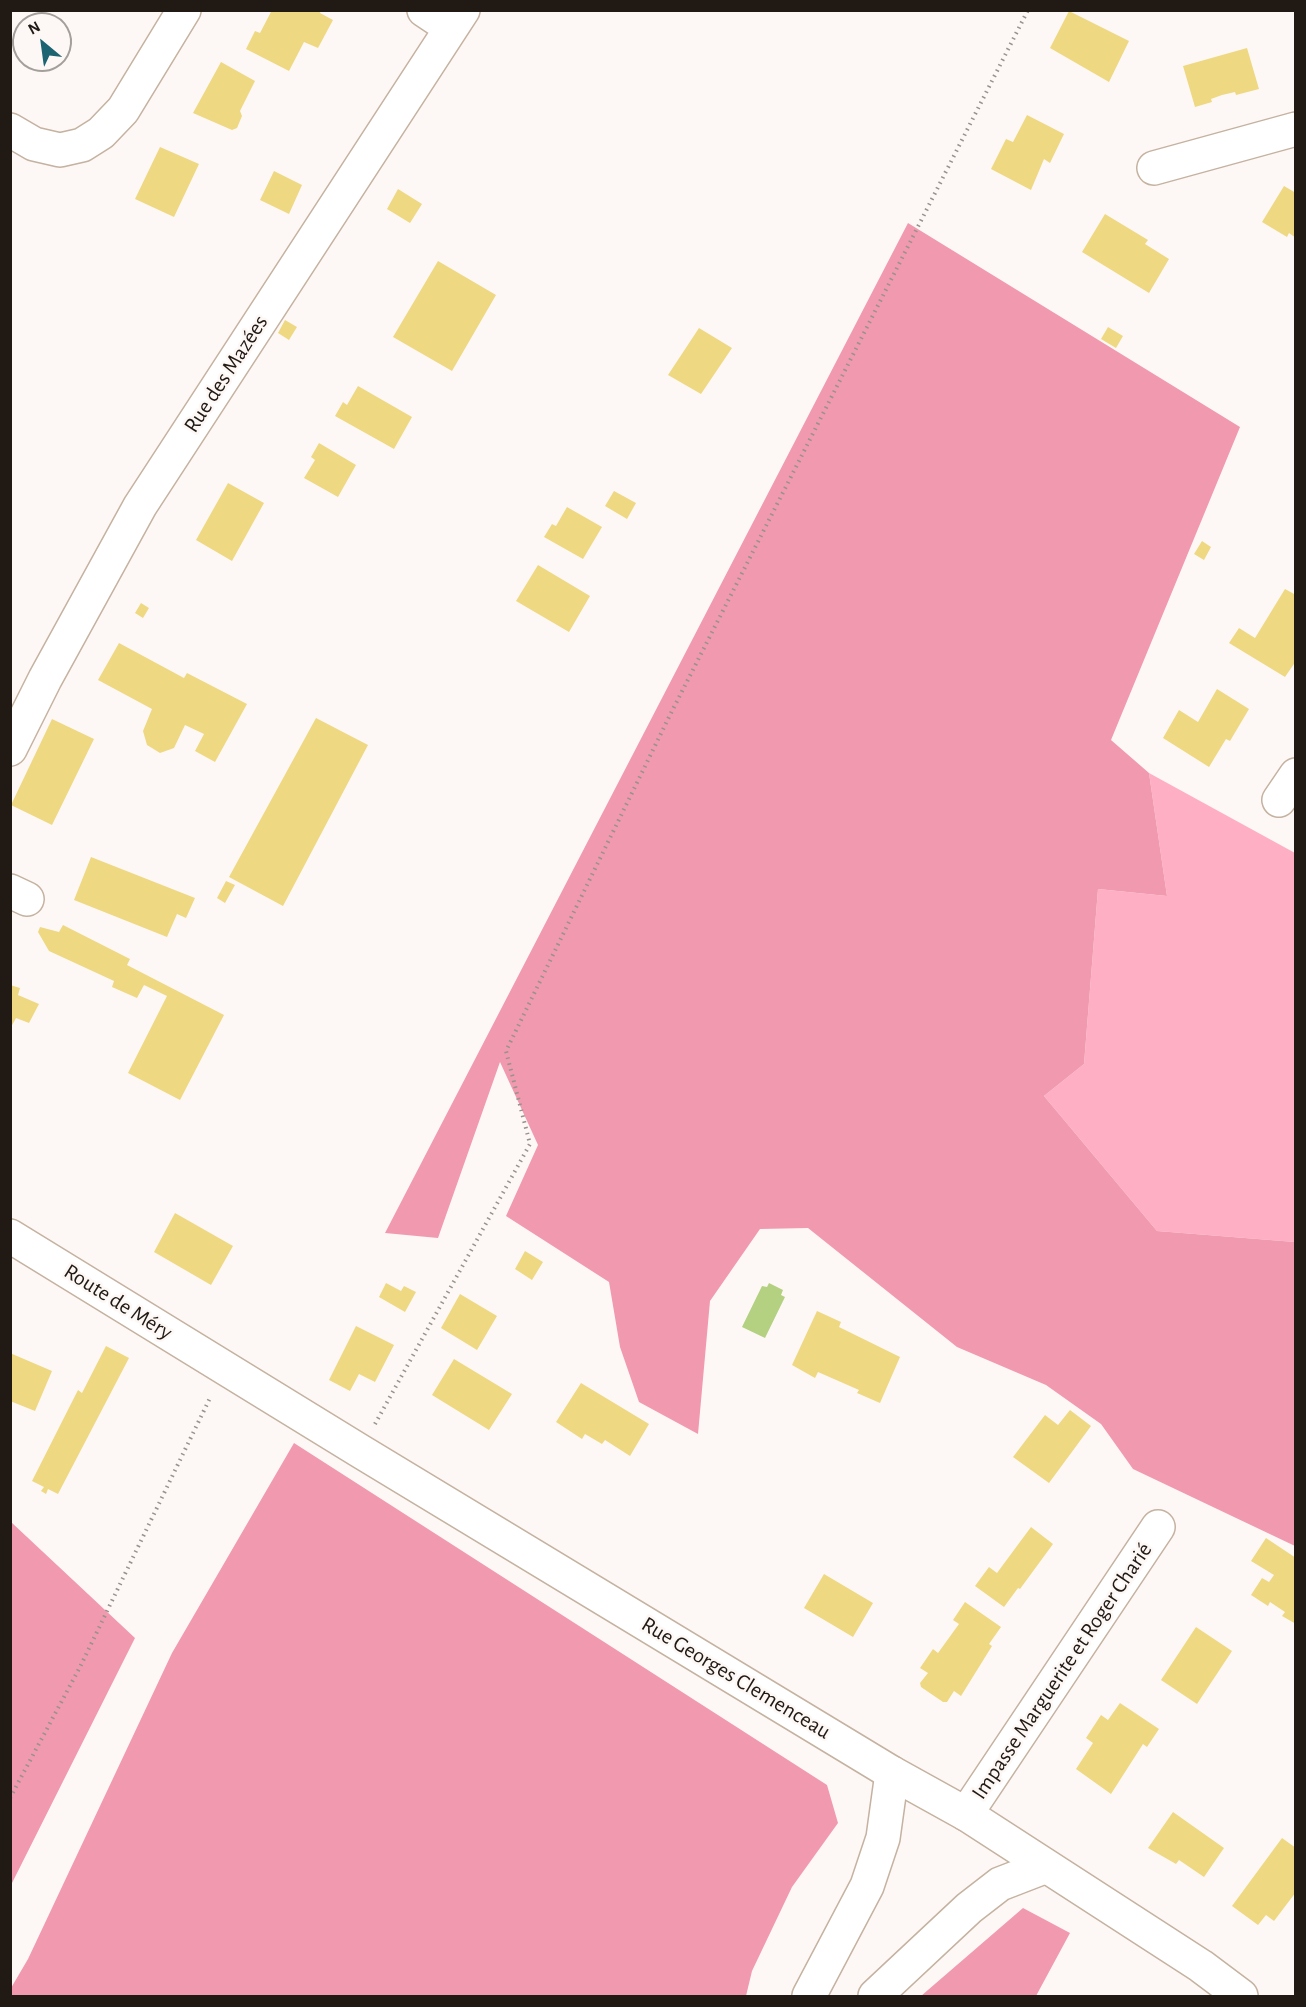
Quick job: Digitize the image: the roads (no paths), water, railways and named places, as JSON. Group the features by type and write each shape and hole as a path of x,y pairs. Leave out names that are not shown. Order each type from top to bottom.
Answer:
{"street":[{"path":"10,130 34,144 60,150 82,145 101,133 123,110 184,10"},
{"name":"Rue des Mazées","path":"10,749 45,679 141,506 446,16"},
{"path":"1154,168 1296,129"},
{"name":"Route de Méry","path":"10,1236 225,1368"},
{"name":"Rue Georges Clemenceau","path":"225,1368 892,1773 966,1814 1044,1867 1201,1966 1241,1996"},
{"name":"Impasse Marguerite et Roger Charié","path":"966,1814 1158,1527"},
{"path":"809,1996 867,1886 883,1838 892,1773"},
{"path":"875,1996 969,1908 1000,1884 1044,1867"}]}
